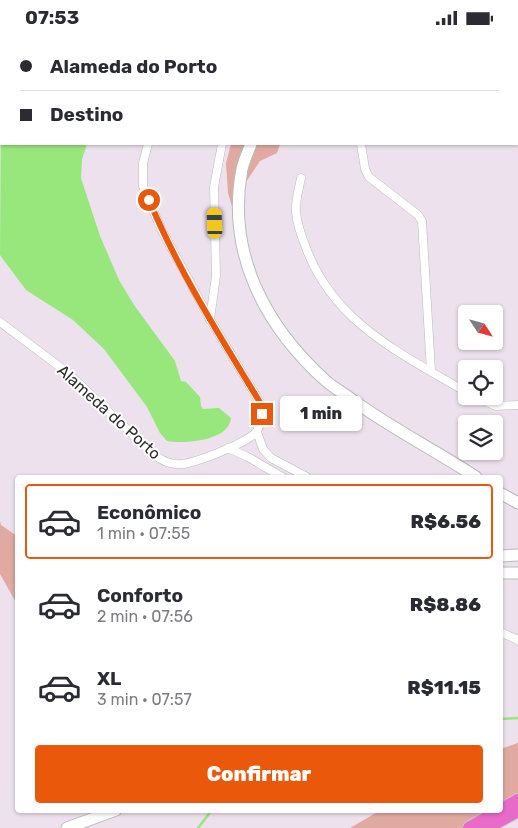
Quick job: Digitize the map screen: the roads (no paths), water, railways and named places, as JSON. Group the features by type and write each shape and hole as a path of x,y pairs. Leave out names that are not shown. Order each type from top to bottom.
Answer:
{"main road":[{"path":"503,808 518,801"},
{"path":"487,828 518,811"},
{"path":"469,828 495,813"}],"street":[{"path":"148,145 143,163 143,186 161,229 210,319 261,404 262,414 257,432 264,449 271,458 302,475"},
{"path":"210,319 216,276 214,187 222,145"},
{"path":"251,145 242,167 238,200 243,254 252,283 269,316 290,343 326,381 372,414 473,475"},
{"path":"361,145 365,169 369,177 418,215 422,221 431,371"},
{"path":"301,178 295,211 312,264 324,285 344,310 371,334 458,387"},
{"name":"Alameda do Porto","path":"0,322 68,373 153,454 165,463 181,464 196,462 246,440 257,432"},
{"path":"494,405 518,405"},
{"path":"228,448 279,475"},
{"path":"503,495 518,503"},
{"path":"503,556 518,555"},
{"path":"503,573 518,573"},
{"path":"503,633 518,640"},
{"path":"66,828 108,813"}],"waterway":[{"path":"503,719 518,718"},
{"path":"198,828 210,813"}]}
